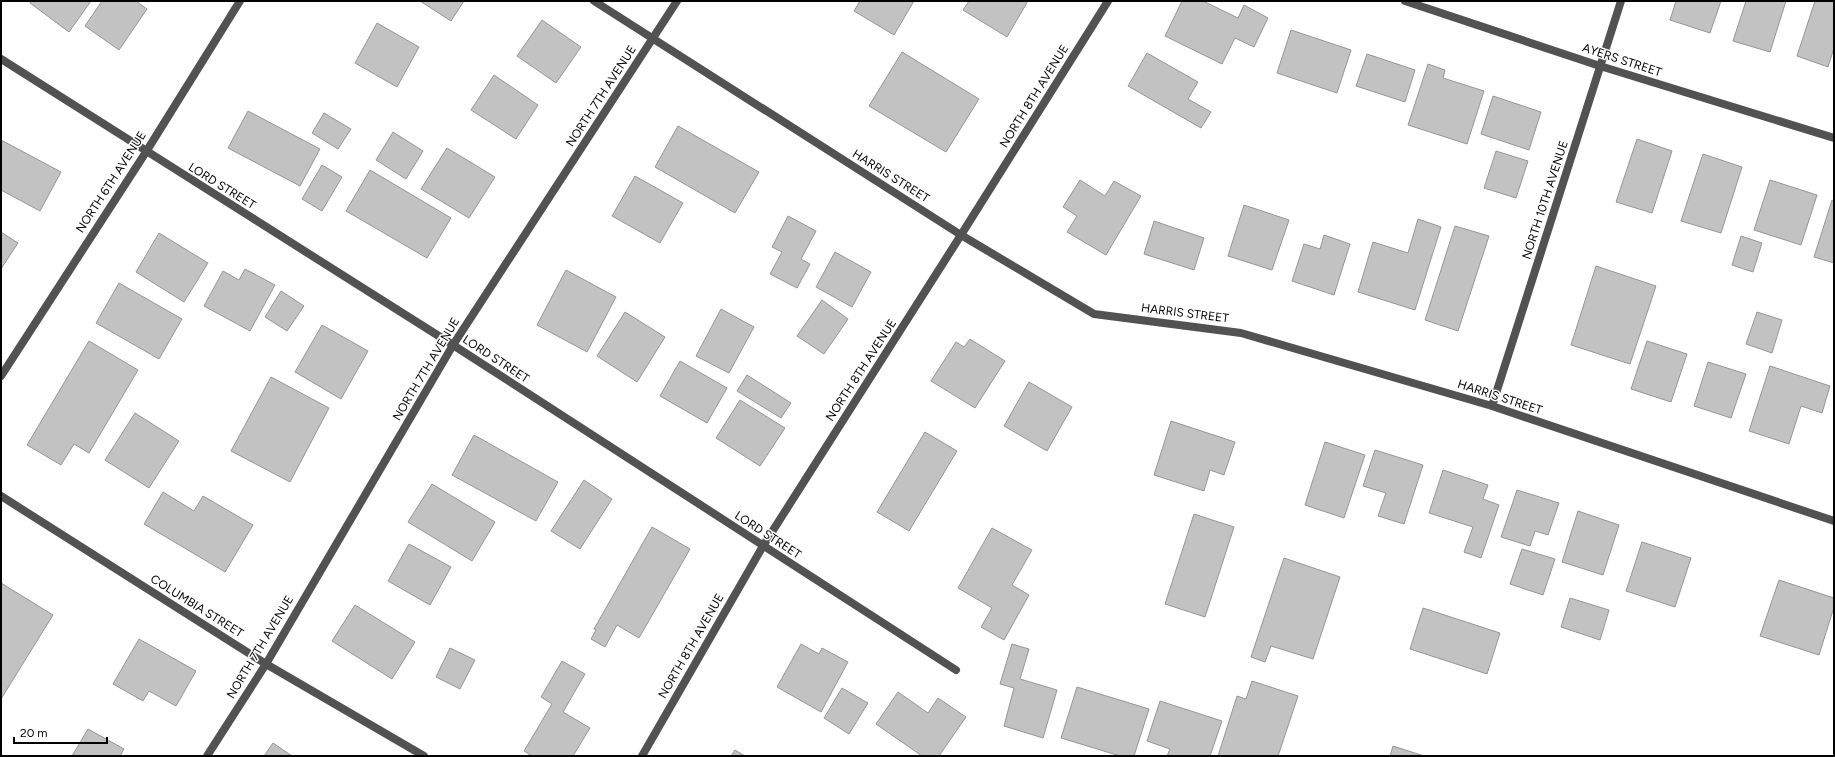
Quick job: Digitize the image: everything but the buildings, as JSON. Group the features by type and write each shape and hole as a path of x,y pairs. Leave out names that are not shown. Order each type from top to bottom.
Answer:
{"street":[{"name":"NORTH 6TH AVENUE","path":"1,376 146,152 240,1"},
{"name":"HARRIS STREET","path":"594,1 961,235 1094,314 1241,333 1492,406 1834,521"},
{"name":"NORTH 7TH AVENUE","path":"207,756 266,664 453,345 677,1"},
{"name":"NORTH 8TH AVENUE","path":"642,756 763,546 1108,1"},
{"name":"AYERS STREET","path":"1405,1 1600,66 1834,138"},
{"name":"NORTH 10TH AVENUE","path":"1492,406 1621,1"},
{"name":"LORD STREET","path":"1,60 453,345 956,670"},
{"name":"COLUMBIA STREET","path":"1,496 266,664 424,756"}]}
